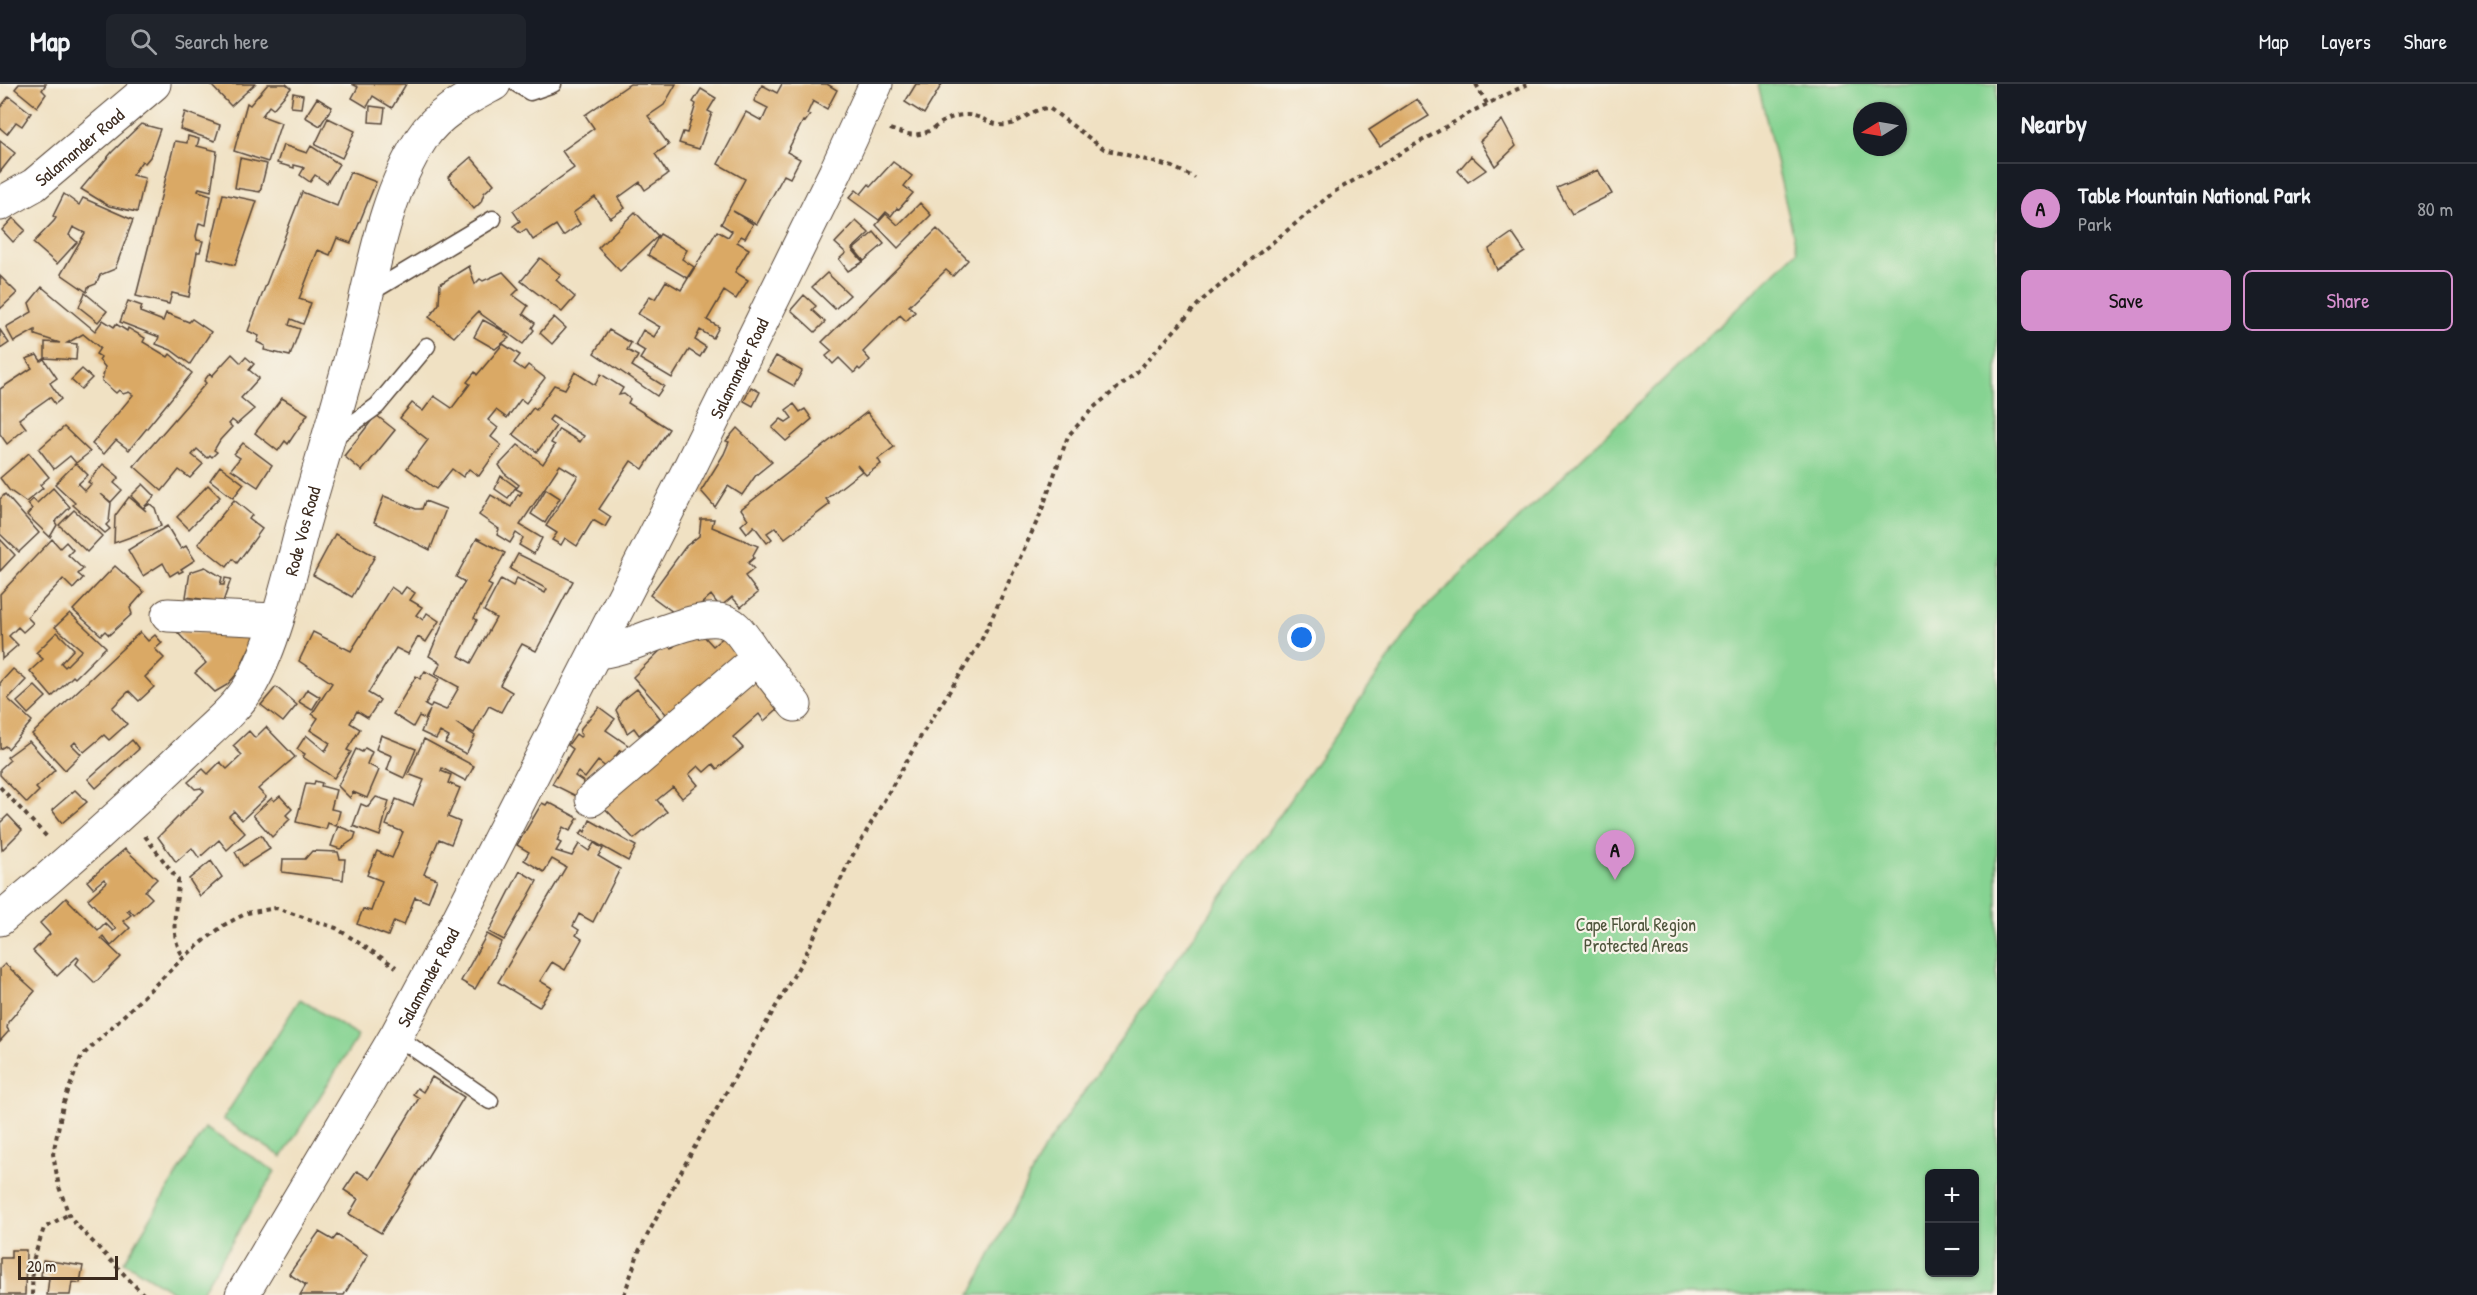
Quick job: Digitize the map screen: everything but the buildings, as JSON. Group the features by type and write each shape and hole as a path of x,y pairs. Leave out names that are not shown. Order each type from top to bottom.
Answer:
{"street":[{"name":"Salamander Road","path":"0,204 34,185 154,84"},
{"name":"Rode Vos Road","path":"0,919 85,846 230,711 251,685 264,657 275,620 397,188 423,137 436,121 456,105 494,84"},
{"name":"Salamander Road","path":"242,1295 396,1036 596,652 876,84"},
{"path":"168,615 275,620"},
{"path":"596,652 609,652 675,628 712,619 735,627 795,705"},
{"path":"592,799 758,658"}],"lane":[{"path":"517,84 530,92 553,84"},
{"path":"367,294 493,219"},
{"path":"327,442 377,406 427,345"},
{"path":"396,1036 490,1101"}],"path":[{"path":"1476,84 1487,104"},
{"path":"624,1295 639,1251 690,1155 806,956 850,860 918,741 980,643 1040,515 1068,436 1093,408 1137,372 1201,301 1334,192 1487,104 1528,84"},
{"path":"861,118 913,137 961,115 1008,125 1042,108 1049,108 1104,149 1173,167 1196,178"},
{"path":"0,787 56,846"},
{"path":"143,834 178,880 173,913 180,951 184,957"},
{"path":"144,1295 69,1214 59,1188 53,1154 63,1105 81,1057 184,957 224,925 247,913 276,908 336,928 404,973"},
{"path":"32,1295 33,1260 44,1228 69,1214"}],"green space":[{"name":"Cape Floral Region Protected Areas","path":"1758,84 1997,84 1997,1295 970,1295 1044,1149 1422,612 1797,251"},
{"path":"300,999 358,1036 282,1157 223,1119"},
{"path":"205,1128 275,1171 200,1295 178,1295 124,1262"}],"place":[{"name":"Table Mountain National Park","path":"1615,880"}]}
